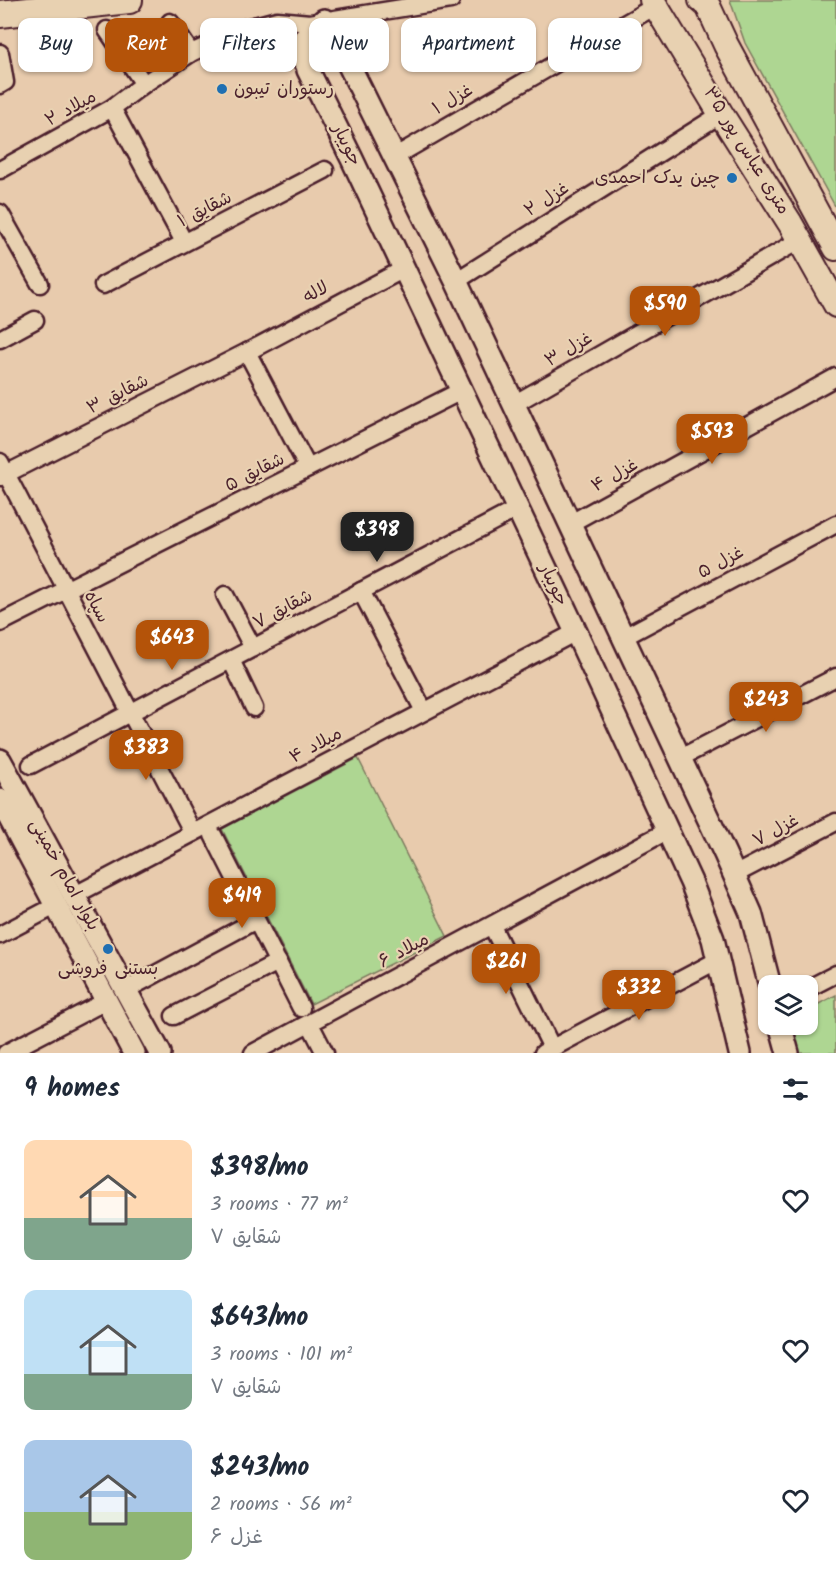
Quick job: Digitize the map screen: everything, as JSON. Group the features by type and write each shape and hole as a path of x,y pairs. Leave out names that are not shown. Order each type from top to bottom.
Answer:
{"main road":[{"path":"0,14 129,0"},
{"name":"۳۵ متری عباس پور","path":"658,2 721,114 800,240 836,305"},
{"name":"۳۵ متری عباس پور","path":"706,2 726,45 836,248"}],"street":[{"name":"میلاد ۲","path":"342,18 451,0"},
{"name":"غزل ۱","path":"394,157 658,2"},
{"name":"جویبار","path":"309,35 303,40 308,69 576,632 691,882 713,939 740,1053"},
{"path":"188,49 191,53"},
{"name":"میلاد ۲","path":"0,170 112,108 144,84 200,49"},
{"path":"0,53 5,82 0,85"},
{"path":"297,54 308,69"},
{"path":"136,72 144,84"},
{"name":"جویبار","path":"352,72 456,281 734,875 751,913 767,975"},
{"path":"112,108 184,242"},
{"name":"غزل ۲","path":"456,281 721,114"},
{"name":"شقایق ۱","path":"103,285 325,170"},
{"path":"0,213 40,284"},
{"name":"غزل ۳","path":"514,404 800,240"},
{"name":"لاله","path":"247,352 404,269"},
{"path":"0,339 35,320"},
{"path":"247,352 308,468"},
{"name":"شقایق ۳","path":"2,471 247,352"},
{"name":"غزل ۴","path":"571,523 836,377"},
{"name":"شقایق ۵","path":"0,622 461,391"},
{"name":"سپاه","path":"2,471 193,833"},
{"name":"شقایق ۷","path":"32,765 518,509"},
{"name":"غزل ۵","path":"624,637 836,524"},
{"path":"361,591 424,711"},
{"path":"225,595 253,648"},
{"name":"میلاد ۴","path":"75,895 576,632"},
{"path":"231,660 254,708"},
{"path":"680,758 836,677"},
{"name":"بلوار امام خمینی","path":"0,760 160,1053"},
{"name":"بلوار امام خمینی","path":"0,800 134,1053"},
{"name":"غزل ۷","path":"734,875 836,822"},
{"name":"میلاد ۶","path":"253,1053 667,831"},
{"path":"213,836 301,1008"},
{"path":"0,935 75,895"},
{"path":"126,990 256,920"},
{"path":"492,926 547,1051 718,960"},
{"path":"174,1016 278,962"},
{"path":"818,983 836,974"},
{"path":"6,1053 106,1001"},
{"path":"310,1024 325,1053"},
{"path":"783,1035 788,1053"}],"green space":[{"path":"730,0 836,0 836,208 745,43"},
{"path":"358,758 447,936 311,1004 222,829"},
{"path":"836,995 836,1053 798,1053 794,1035 818,1035 818,1004"}],"place":[{"name":"رستوران تیبون","path":"222,89"},
{"name":"چین یدک احمدی","path":"732,178"},
{"name":"بستنی فروشی","path":"108,949"}]}
